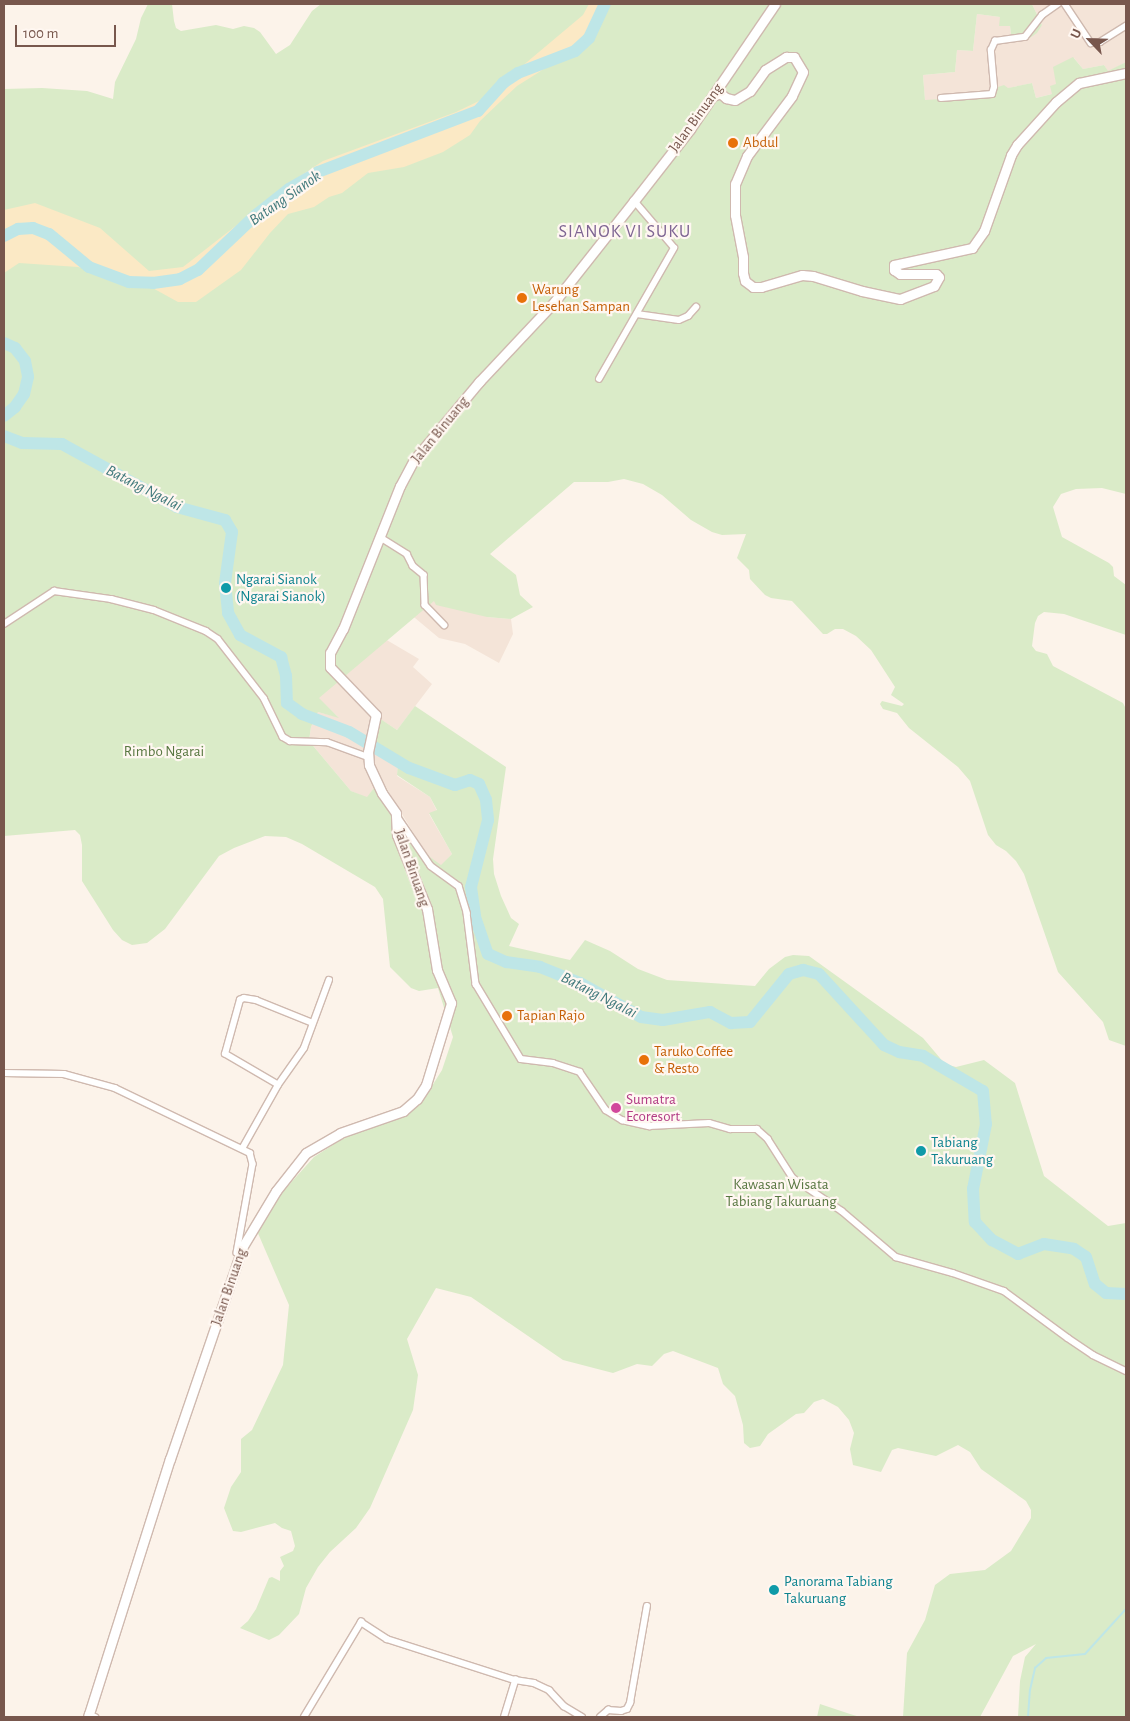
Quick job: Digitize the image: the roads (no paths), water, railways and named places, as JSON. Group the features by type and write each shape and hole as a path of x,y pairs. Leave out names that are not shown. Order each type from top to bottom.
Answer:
{"main road":[{"name":"Jalan Binuang","path":"90,1716 149,1522 243,1246 276,1191 306,1154 340,1133 403,1111 417,1099 426,1085 451,1003 437,970 427,910 397,835 396,813 373,776 368,755 376,714 339,678 330,667 329,658 343,629 400,486 414,460 479,382 555,300 634,201 713,96 775,4"},
{"path":"713,96 720,93 726,98 735,100 750,91 765,70 786,57 794,57 803,72 792,96 747,156 735,184 735,215 743,257 745,281 753,287 761,287 802,275 813,276 862,291 900,299 934,286 939,277 936,274 900,274 894,270 894,265 898,262 965,251 972,248 978,242 1011,155 1017,145 1056,102 1079,83 1126,74"}],"street":[{"path":"941,98 992,94 994,87 991,50 995,41 1025,37 1042,15 1058,4"},
{"path":"1065,4 1091,44 1100,42 1126,26"},
{"path":"599,379 674,248 634,201"},
{"path":"637,314 680,320 688,316 696,307"},
{"path":"380,537 409,555 413,566 424,575 424,605 444,625"},
{"path":"4,624 54,591 111,599 154,610 206,631 218,639 264,698 283,737 290,741 323,741 368,755"},
{"path":"396,813 431,866 458,886 467,913 476,984 521,1059 553,1064 580,1072 606,1110 629,1122 649,1126 709,1123 730,1129 757,1129 768,1139 793,1178 842,1211 896,1257 953,1273 1004,1292 1085,1349 1126,1371"},
{"path":"242,1149 278,1085 304,1048 329,980"},
{"path":"278,1085 225,1054 240,1000 244,998 256,1000 313,1023"},
{"path":"4,1073 64,1074 115,1088 250,1153 253,1164 236,1263"},
{"path":"600,1717 608,1710 621,1711 627,1709 630,1703 647,1606"},
{"path":"304,1717 361,1622 387,1639 515,1680 534,1683 549,1690 564,1706 582,1717"},
{"path":"504,1717 515,1680"}],"waterway":[{"name":"Batang Sianok","path":"4,236 18,229 33,228 49,234 89,267 129,282 153,283 180,279 198,270 256,215 289,189 318,172 478,111 503,83 518,73 575,51 589,38 605,4"},
{"name":"Batang Ngalai","path":"4,343 15,348 25,361 28,377 24,394 15,407 4,416"},
{"name":"Batang Ngalai","path":"4,436 22,443 62,444 177,507 225,520 232,532 225,583 228,613 240,635 281,657 286,676 287,703 302,714 349,732 409,768 455,785 470,780 479,784 486,800 488,820 471,887 475,917 488,954 506,962 540,967 580,983 641,1017 663,1020 710,1012 731,1023 750,1022 789,974 803,970 819,974 884,1045 899,1052 923,1056 983,1091 986,1124 973,1189 975,1222 992,1240 1018,1254 1044,1244 1074,1249 1086,1257 1095,1284 1106,1293 1126,1294"},
{"path":"1028,1717 1030,1690 1035,1668 1046,1658 1085,1654 1126,1609"}],"place":[{"name":"Abdul","path":"733,143"},
{"name":"Warung Lesehan Sampan","path":"522,298"},
{"name":"Ngarai Sianok (Ngarai Sianok)","path":"226,588"},
{"name":"Tapian Rajo","path":"507,1016"},
{"name":"Taruko Coffee & Resto","path":"644,1060"},
{"name":"Sumatra Ecoresort","path":"616,1108"},
{"name":"Tabiang Takuruang","path":"921,1151"},
{"name":"Panorama Tabiang Takuruang","path":"774,1590"}],"district":[{"name":"SIANOK VI SUKU","path":"625,232"}],"park label":[{"name":"Rimbo Ngarai","path":"164,752"},
{"name":"Kawasan Wisata Tabiang Takuruang","path":"781,1192"}]}
